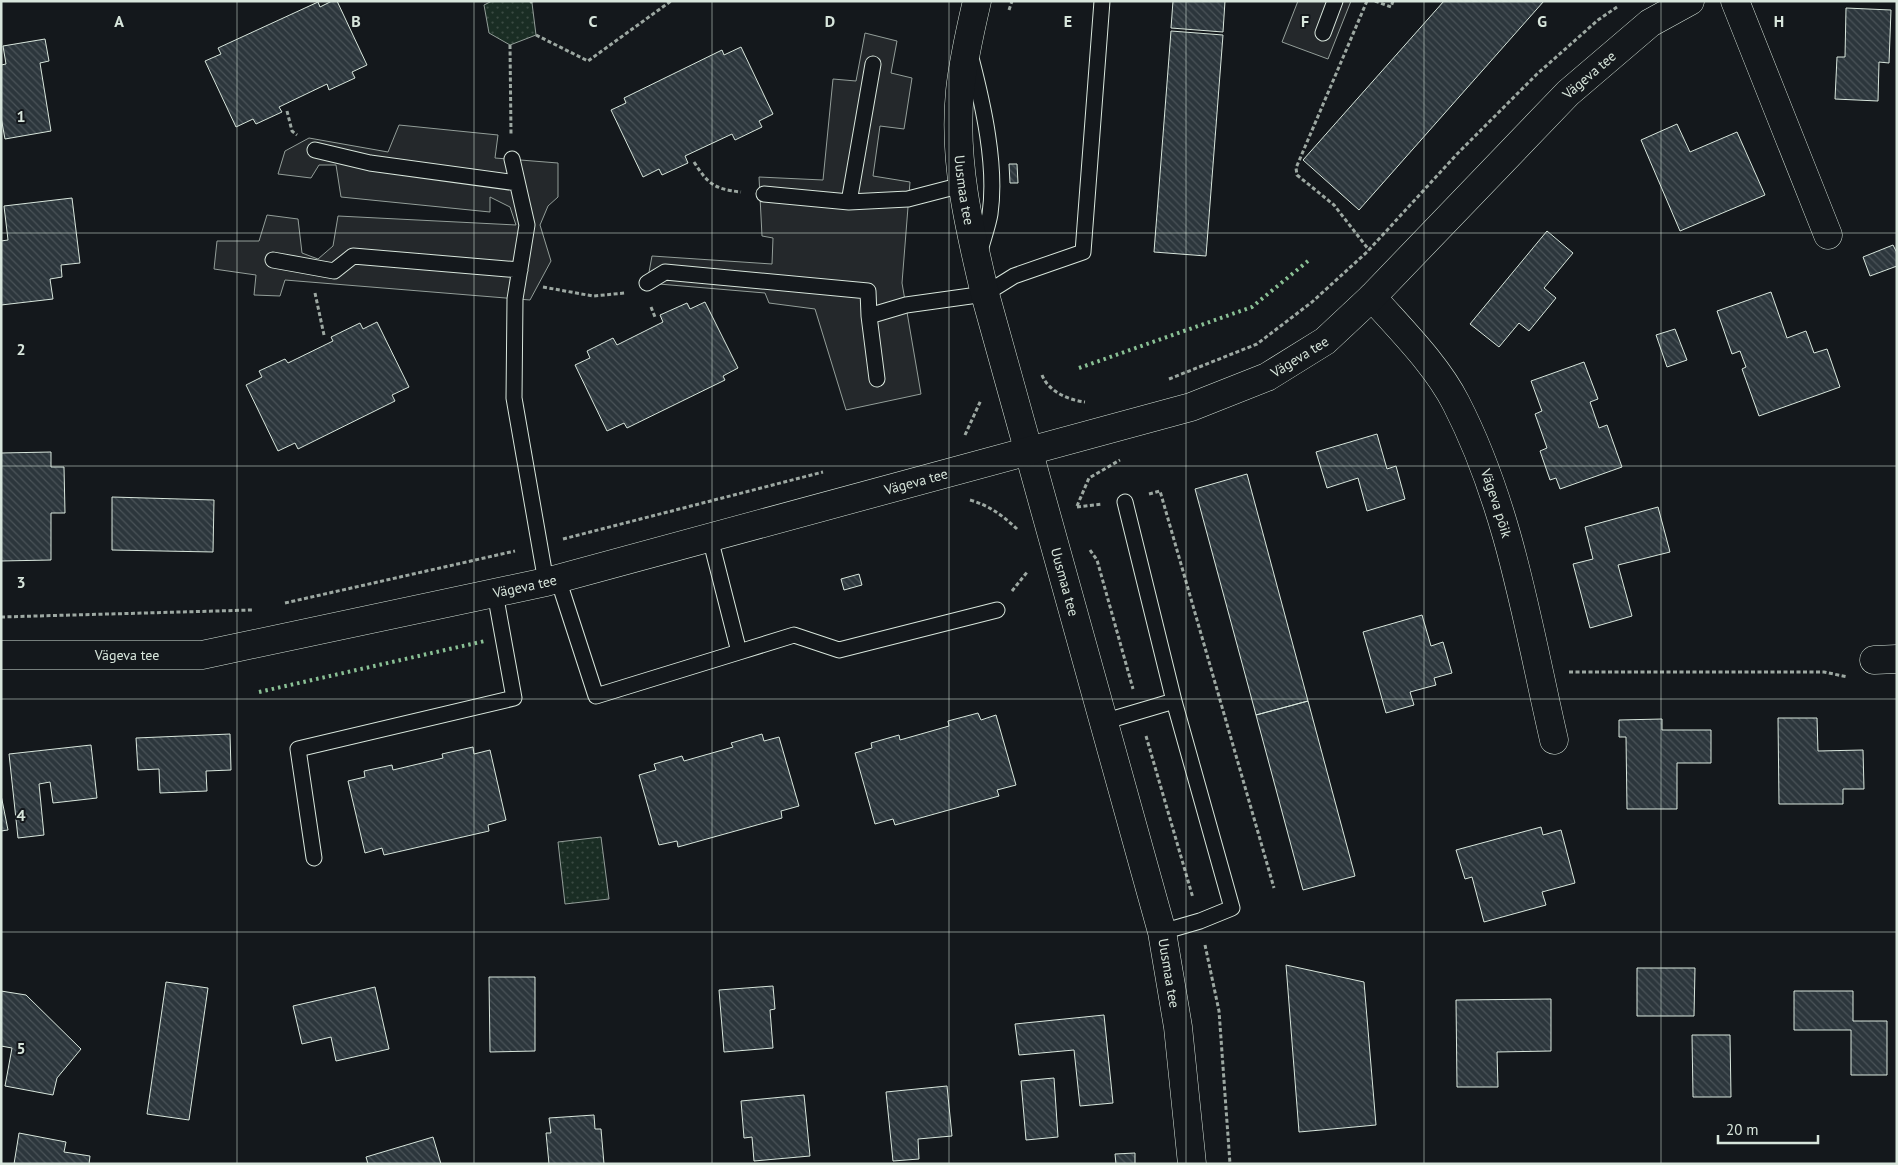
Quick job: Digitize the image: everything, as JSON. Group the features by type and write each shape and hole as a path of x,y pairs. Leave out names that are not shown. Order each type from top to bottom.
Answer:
{"street":[{"name":"Uusmaa tee","path":"977,1 967,44 960,92 959,130 962,185 977,262 1028,452 1044,551 1103,722 1162,932 1178,1027 1192,1164"},
{"path":"1735,1 1828,235"},
{"name":"Vägeva tee","path":"1,655 202,655 552,580 1191,407 1267,377 1325,341 1372,297 1568,93 1650,23 1686,2"},
{"name":"Vägeva põik","path":"1372,297 1430,364 1456,402 1500,508 1554,740"}],"lane":[{"path":"869,316 906,305 985,294 1014,276 1083,252 1102,1"},
{"path":"1323,32 1335,1"},
{"path":"967,44 985,112 990,176 990,213 977,262"},
{"path":"849,202 873,64"},
{"path":"315,150 370,163 517,183"},
{"path":"512,160 527,225 515,299 514,398 552,580 596,696 794,635 839,650 997,610"},
{"path":"764,194 849,202 908,199 962,185"},
{"path":"272,260 334,271 353,256 519,276"},
{"path":"647,283 665,272 868,292 877,379"},
{"path":"1125,502 1174,701 1232,908 1200,921 1162,932"},
{"path":"710,538 739,652"},
{"path":"314,858 298,749 514,698 495,593"},
{"path":"1103,722 1174,701"}],"path":[{"path":"536,34 588,61 671,1"},
{"path":"1006,18 1012,1"},
{"path":"1367,1 1296,168 1298,175 1334,205 1369,250"},
{"path":"1375,1 1391,7 1393,1"},
{"path":"1162,381 1257,344 1312,302 1369,250 1457,154 1537,74 1598,20 1619,6"},
{"path":"510,45 512,160"},
{"path":"694,162 705,180 722,190 764,194"},
{"path":"317,268 315,295 324,335"},
{"path":"519,276 593,296 624,294 647,283"},
{"path":"1039,367 1045,383 1070,400 1088,402"},
{"path":"1078,514 1077,507 1089,478 1138,449 1130,422"},
{"path":"938,476 947,503 969,500 985,504 1000,513 1026,540 1044,551"},
{"path":"1077,507 1125,502 1160,491 1274,888"},
{"path":"997,610 1044,551 1085,542 1097,560 1200,921 1219,1011 1230,1164"},
{"path":"1539,672 1824,672 1868,680 1886,659"}],"green space":[{"path":"492,1 528,1 532,3 536,35 510,45 489,33 484,5"},
{"path":"601,837 609,899 565,904 558,842"}],"shaded area":[{"path":"1298,1 1351,1 1328,59 1282,42"},
{"path":"865,33 897,41 891,73 912,78 904,129 880,126 873,176 910,182 902,283 921,394 846,410 815,309 769,303 765,293 647,283 652,256 772,264 773,238 762,236 759,177 823,180 833,79 856,81"},
{"path":"399,125 498,135 495,158 558,163 558,197 548,206 540,225 551,261 530,300 285,280 280,296 254,295 256,275 214,269 217,241 259,241 267,215 298,219 302,253 318,259 333,246 338,216 516,225 510,207 490,197 490,212 341,197 336,165 319,165 311,178 278,174 285,151 309,138 388,152"}],"building":[{"path":"332,1 337,1 367,65 352,72 355,78 329,90 327,84 279,107 282,112 256,124 253,119 236,127 205,61 221,54 218,48 318,2 320,7"},
{"path":"1173,1 1225,1 1223,32 1171,28"},
{"path":"1444,1 1544,1 1359,210 1303,160"},
{"path":"1846,8 1891,10 1889,63 1879,62 1878,101 1835,99 1837,57 1845,57"},
{"path":"1171,31 1223,35 1206,256 1154,252"},
{"path":"45,39 49,61 40,63 51,131 5,139 1,117 1,65 6,64 3,46"},
{"path":"741,47 773,114 759,121 762,127 735,140 732,134 685,156 688,163 662,175 659,169 643,177 611,110 626,103 624,98 722,50 724,55"},
{"path":"1677,124 1690,152 1737,132 1765,195 1680,231 1641,140"},
{"path":"1009,164 1017,164 1018,183 1010,183"},
{"path":"72,198 80,263 61,265 62,277 50,279 53,299 1,305 1,241 8,240 4,206"},
{"path":"1547,231 1573,253 1544,288 1556,298 1529,331 1519,323 1499,347 1470,324"},
{"path":"1893,245 1897,253 1897,266 1870,276 1863,257"},
{"path":"1771,292 1787,338 1806,331 1814,353 1827,349 1840,387 1759,416 1742,369 1746,367 1740,351 1732,354 1717,311"},
{"path":"705,302 738,368 723,376 725,380 627,428 624,423 607,431 575,365 590,358 587,351 613,338 617,345 663,322 660,315 687,303 690,309"},
{"path":"377,322 409,387 392,395 395,401 298,449 295,443 278,451 246,385 262,377 259,371 285,359 288,363 333,341 331,337 360,323 363,329"},
{"path":"1675,329 1687,360 1667,367 1656,335"},
{"path":"1584,362 1598,399 1590,402 1599,428 1607,425 1622,467 1560,489 1556,478 1550,480 1540,451 1547,448 1535,414 1542,411 1531,381"},
{"path":"1377,434 1387,469 1396,466 1405,499 1367,511 1358,478 1327,488 1316,452"},
{"path":"51,452 51,467 64,467 65,513 51,513 51,560 1,561 1,453"},
{"path":"1247,474 1308,701 1256,715 1195,489"},
{"path":"112,497 214,500 213,552 112,550"},
{"path":"1658,507 1670,552 1618,565 1632,616 1590,628 1573,564 1593,559 1585,527"},
{"path":"859,574 862,585 844,590 841,579"},
{"path":"1422,615 1431,646 1443,642 1452,673 1434,678 1436,685 1410,692 1414,705 1386,713 1363,632"},
{"path":"1308,701 1355,876 1303,890 1256,715"},
{"path":"978,713 981,720 996,715 1016,785 997,790 999,796 895,825 893,819 875,824 855,753 872,748 871,743 899,735 900,740 949,726 948,721"},
{"path":"1778,718 1817,718 1818,751 1863,750 1864,789 1843,789 1843,804 1779,804"},
{"path":"1662,719 1662,730 1711,730 1711,763 1677,763 1677,809 1627,809 1626,737 1619,737 1619,720"},
{"path":"230,734 231,770 206,771 207,791 160,793 159,769 138,770 136,738"},
{"path":"762,734 764,741 779,737 799,806 781,811 782,818 678,847 677,841 659,845 639,775 656,770 654,764 682,756 684,761 733,747 731,743"},
{"path":"91,745 97,798 53,803 50,782 39,784 44,835 18,838 9,754"},
{"path":"473,747 474,754 490,750 506,820 488,825 489,831 384,855 382,848 365,853 348,781 365,777 364,771 392,765 393,770 443,758 442,754"},
{"path":"1,795 8,830 1,831"},
{"path":"1541,827 1543,835 1561,830 1575,883 1542,892 1546,905 1484,922 1472,877 1465,879 1456,850"},
{"path":"1286,965 1364,982 1376,1125 1299,1132"},
{"path":"1637,968 1695,968 1694,1016 1637,1016"},
{"path":"489,977 535,977 535,1051 490,1052"},
{"path":"166,982 208,988 189,1120 147,1114"},
{"path":"773,986 775,1009 770,1010 773,1048 724,1052 719,990"},
{"path":"375,987 389,1049 336,1061 331,1037 302,1044 293,1006"},
{"path":"1,991 26,995 81,1049 57,1078 53,1095 5,1086 12,1048 1,1046"},
{"path":"1794,991 1853,991 1853,1021 1887,1021 1887,1075 1851,1075 1851,1030 1794,1030"},
{"path":"1551,999 1551,1051 1497,1052 1498,1087 1457,1087 1456,1000"},
{"path":"1104,1015 1113,1103 1080,1106 1074,1050 1019,1055 1015,1024"},
{"path":"1692,1035 1730,1035 1731,1097 1693,1097"},
{"path":"1054,1078 1058,1137 1026,1140 1021,1081"},
{"path":"947,1086 952,1136 918,1139 919,1159 893,1161 886,1092"},
{"path":"804,1095 810,1156 754,1161 752,1137 744,1138 741,1101"},
{"path":"594,1115 595,1129 601,1129 604,1164 549,1164 546,1133 551,1133 549,1118"},
{"path":"19,1133 66,1142 64,1152 90,1156 89,1164 14,1164"},
{"path":"433,1137 441,1164 368,1164 366,1157"},
{"path":"1135,1153 1135,1164 1116,1164 1115,1154"}],"hedge":[{"path":"1079,368 1252,307 1308,261"},
{"path":"259,692 485,641"}]}
